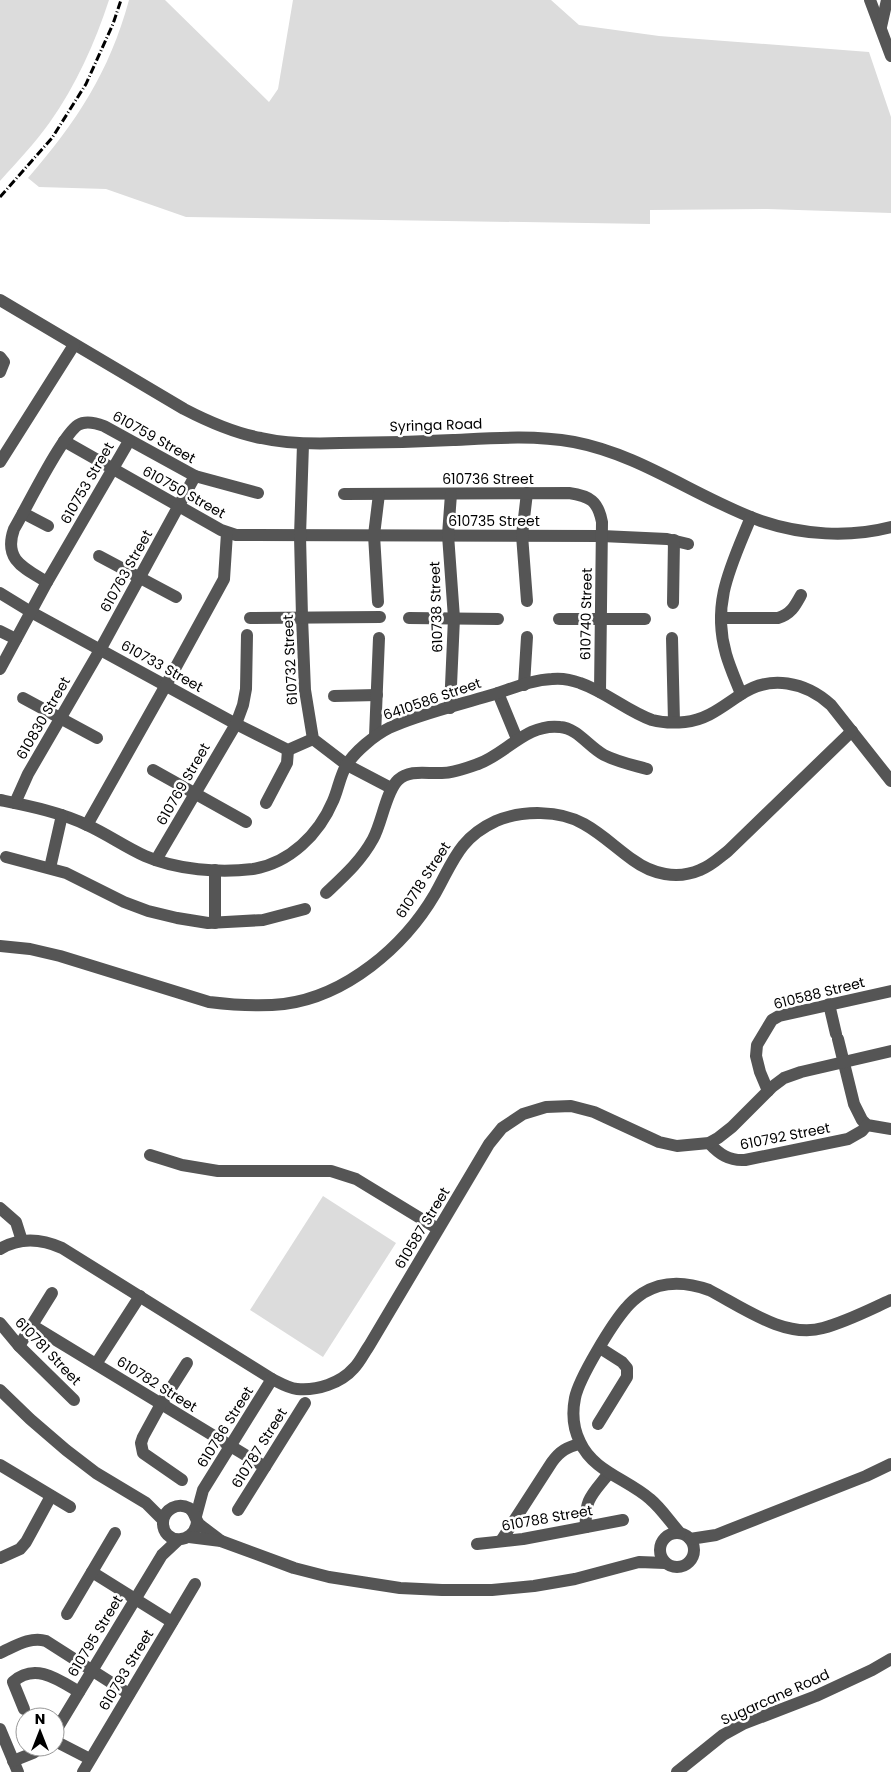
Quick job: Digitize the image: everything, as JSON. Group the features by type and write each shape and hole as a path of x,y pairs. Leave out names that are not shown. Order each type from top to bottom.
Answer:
{"street":[{"path":"870,0 891,56"},
{"path":"881,29 886,0"},
{"name":"Syringa Road","path":"0,300 176,405 212,423 261,438 303,444 384,443 518,437 573,442 596,447 631,460 751,517 780,527 828,534 853,533 891,527"},
{"path":"0,462 74,345"},
{"path":"0,357 4,362 0,372"},
{"name":"610759 Street","path":"47,582 21,566 13,556 10,546 11,539 23,513 64,441 75,427 80,424 94,422 195,476 258,493"},
{"name":"610750 Street","path":"64,441 227,533 247,536 300,536"},
{"name":"610753 Street","path":"0,669 47,582 129,441"},
{"name":"610732 Street","path":"303,444 300,536 302,617 305,690 313,739"},
{"name":"610763 Street","path":"100,650 195,476"},
{"path":"527,493 522,535 527,600"},
{"name":"610736 Street","path":"344,494 569,493 581,495 591,500 599,509 602,536"},
{"path":"378,602 374,535 379,494"},
{"name":"610738 Street","path":"450,494 448,535 454,618 450,708"},
{"path":"23,513 48,526"},
{"path":"741,694 726,654 721,629 721,603 725,581 751,517"},
{"path":"87,825 224,579 227,533"},
{"name":"610735 Street","path":"300,536 602,536 674,540 688,544"},
{"name":"610740 Street","path":"600,692 602,536"},
{"path":"674,540 674,603"},
{"path":"100,556 176,597"},
{"name":"610733 Street","path":"0,593 100,650 288,750"},
{"path":"721,618 778,618 785,616 792,611 801,595"},
{"path":"250,618 380,617"},
{"path":"409,618 498,619"},
{"path":"559,619 644,619"},
{"path":"0,630 16,639"},
{"name":"610769 Street","path":"156,860 236,724 243,705 246,689 247,635"},
{"path":"524,685 527,637"},
{"path":"375,736 379,638"},
{"path":"672,638 674,722"},
{"name":"610830 Street","path":"15,803 28,774 100,650"},
{"name":"6410586 Street","path":"0,800 62,815 110,836 156,860 185,867 215,870 262,867 276,862 314,834 325,818 347,765 375,736 392,727 450,708 524,685 554,678 582,684 652,720 674,722 688,722 703,718 741,694 766,684 781,682 794,684 821,696 832,705 891,781"},
{"path":"498,694 517,739"},
{"path":"334,696 377,695"},
{"path":"23,698 97,738"},
{"path":"326,893 353,868 364,854 382,820 391,788 398,780 412,773 443,773 480,764 494,757 517,739 542,729 560,726 568,729 603,754 618,761 647,769"},
{"name":"610718 Street","path":"0,946 30,949 60,956 209,1002 260,1006 286,1004 348,982 391,949 420,916 435,894 457,853 477,832 495,822 526,813 567,817 583,823 644,868 665,874 691,873 712,864 728,850 852,731"},
{"path":"266,803 288,763 288,750 313,739 347,765 391,788"},
{"path":"153,770 246,822"},
{"path":"50,868 62,815"},
{"path":"6,857 66,872 124,902 148,911 177,918 215,923 263,920 305,909"},
{"path":"215,870 215,923"},
{"name":"610588 Street","path":"768,1091 756,1056 757,1044 761,1035 772,1020 779,1016 891,991"},
{"path":"829,1004 854,1104 862,1120 867,1125 891,1129"},
{"name":"610587 Street","path":"0,1249 22,1240 49,1242 62,1248 272,1379 292,1387 311,1389 328,1385 341,1379 354,1368 489,1144 502,1128 523,1114 546,1107 571,1106 594,1112 659,1142 677,1146 709,1143 732,1127 768,1091 784,1078 801,1072 891,1051"},
{"name":"610792 Street","path":"709,1143 722,1155 737,1161 848,1139 862,1131 867,1125"},
{"path":"150,1155 218,1171 337,1172 356,1180 438,1229"},
{"path":"0,1208 16,1222 22,1240"},
{"path":"694,1555 694,1546 652,1500 596,1464 580,1444 574,1423 575,1398 583,1377 628,1306 655,1287 670,1284 689,1284 709,1290 771,1323 801,1331 822,1329 891,1300"},
{"path":"19,1346 52,1293"},
{"path":"96,1364 140,1296"},
{"name":"610781 Street","path":"0,1323 19,1346 74,1400"},
{"name":"610782 Street","path":"33,1326 265,1467"},
{"path":"598,1424 627,1377 627,1368 622,1362 600,1348"},
{"path":"182,1480 143,1453 141,1448 143,1436 187,1363"},
{"name":"610786 Street","path":"204,1490 272,1379"},
{"path":"0,1390 30,1419 74,1456 96,1473 146,1503 164,1525 168,1535 221,1541 294,1568 329,1577 400,1588 442,1590 492,1590 534,1586 576,1579 639,1562 665,1563 673,1567 682,1567 716,1535"},
{"name":"610787 Street","path":"238,1510 305,1403"},
{"path":"501,1541 560,1452 569,1446 580,1444"},
{"path":"639,1562 672,1534 685,1536 716,1535 866,1476 891,1464"},
{"path":"0,1465 70,1508"},
{"path":"586,1527 585,1511 588,1501 610,1473"},
{"path":"162,1555 164,1525 168,1510 178,1507 204,1490"},
{"path":"162,1555 196,1528 196,1519 204,1490"},
{"path":"0,1557 20,1549 26,1542 51,1496"},
{"path":"146,1503 193,1511 196,1519 221,1541"},
{"path":"661,1512 661,1556 665,1563"},
{"name":"610788 Street","path":"477,1544 523,1539 623,1520"},
{"path":"67,1614 115,1533"},
{"name":"610795 Street","path":"65,1715 162,1555"},
{"path":"92,1572 172,1622"},
{"name":"610793 Street","path":"83,1772 195,1584"},
{"path":"0,1653 30,1641 41,1640 130,1694"},
{"name":"Sugarcane Road","path":"677,1772 723,1735 743,1724 816,1696 891,1659"},
{"path":"23,1707 13,1682 37,1672 54,1678 79,1692"},
{"path":"0,1729 15,1766 27,1757"},
{"path":"65,1746 90,1759"}],"shaded area":[{"path":"0,0 109,0 91,48 59,108 44,130 0,181"},
{"path":"129,0 165,0 269,102 278,89 293,0 551,0 579,25 659,36 869,52 891,117 891,213 767,209 650,210 650,224 186,217 106,189 39,187 28,178 62,136 89,95 112,51"},
{"path":"323,1196 396,1243 323,1357 250,1310"}],"railway":[{"path":"0,197 52,138 86,84 113,24 121,0"}]}
